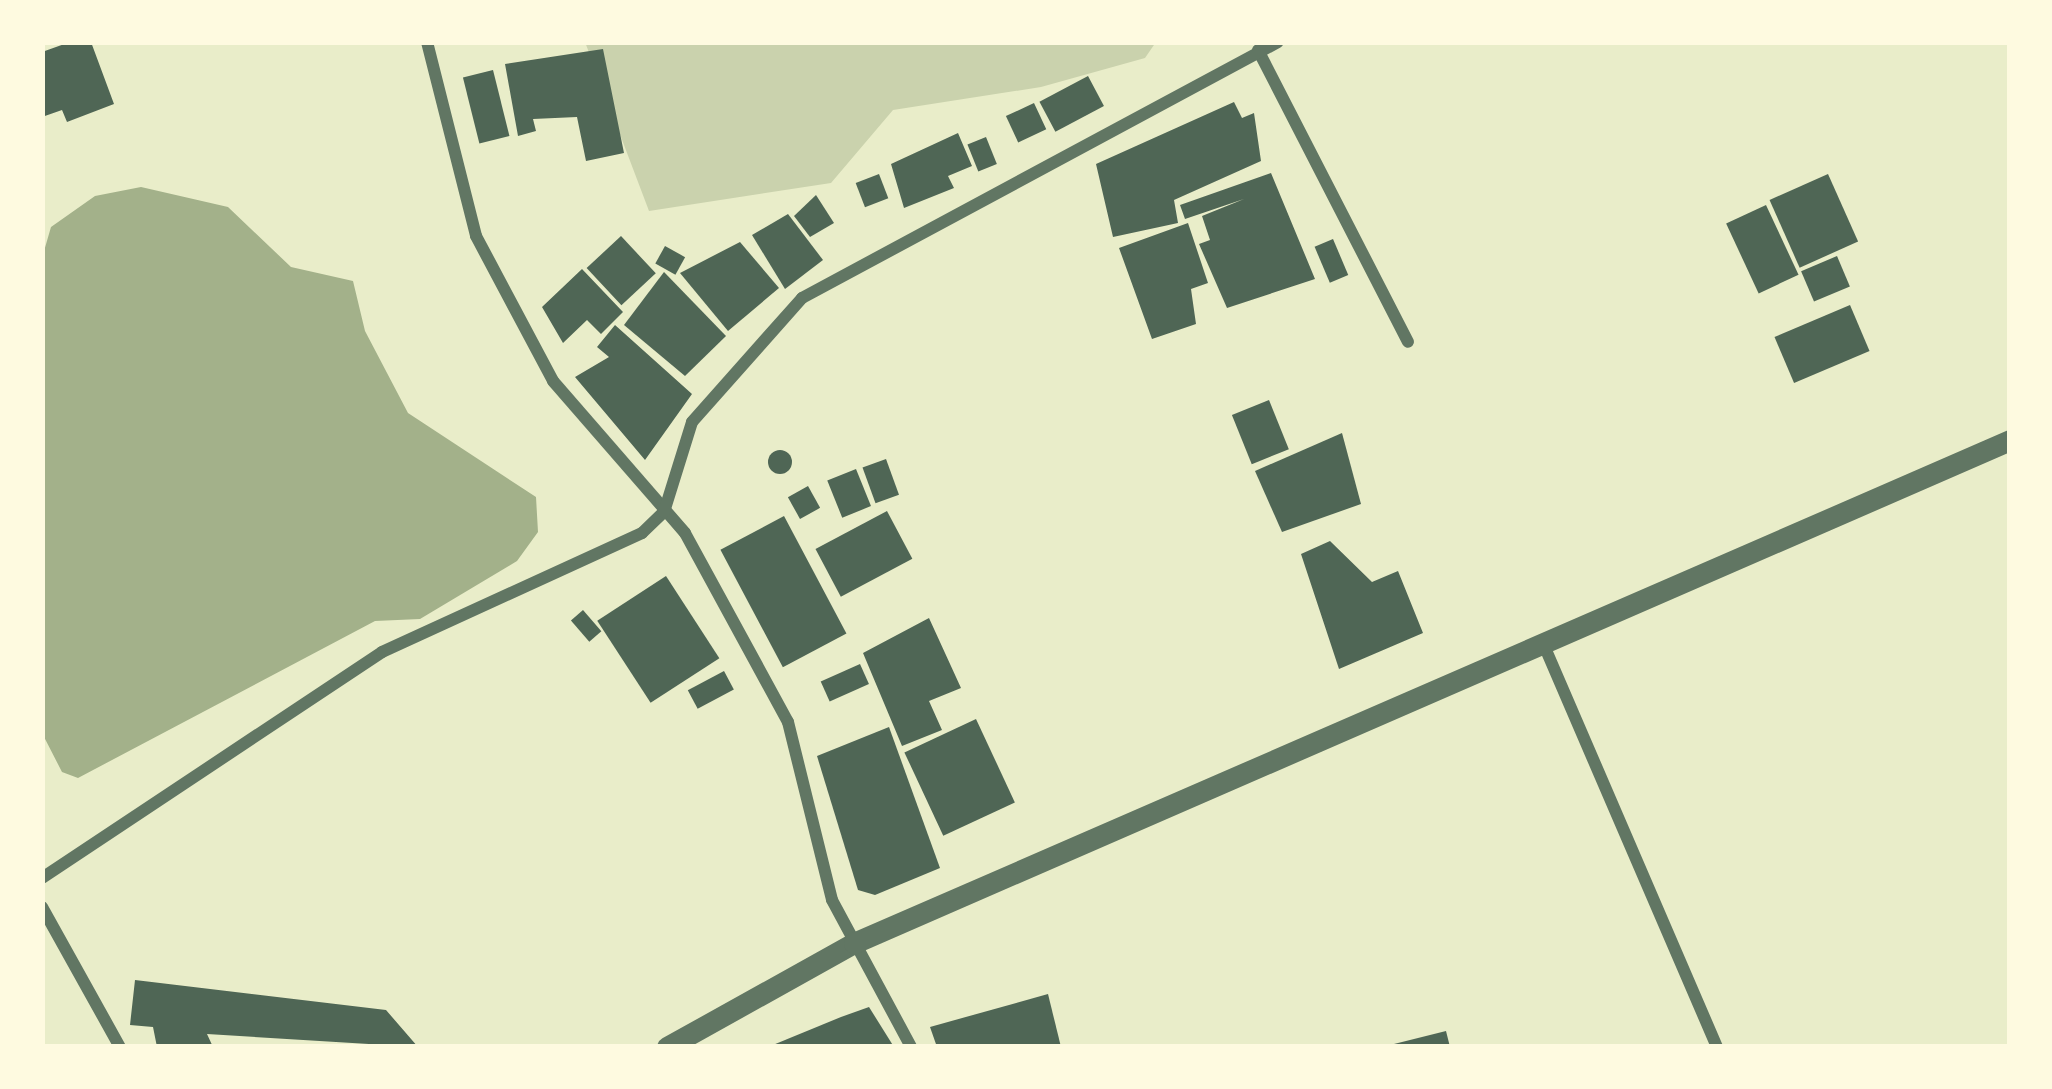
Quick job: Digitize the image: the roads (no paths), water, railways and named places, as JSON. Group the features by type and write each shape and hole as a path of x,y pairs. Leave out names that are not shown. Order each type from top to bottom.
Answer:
{"street":[{"path":"427,42 476,236 553,381 664,512 788,722 832,899 911,1047"},
{"path":"42,878 382,652 642,533 664,512 692,422 802,298 1278,42"},
{"path":"1258,50 1408,342"},
{"path":"667,1047 854,943 2010,440"},
{"path":"1543,643 1718,1047"},
{"path":"42,907 120,1047"}]}
